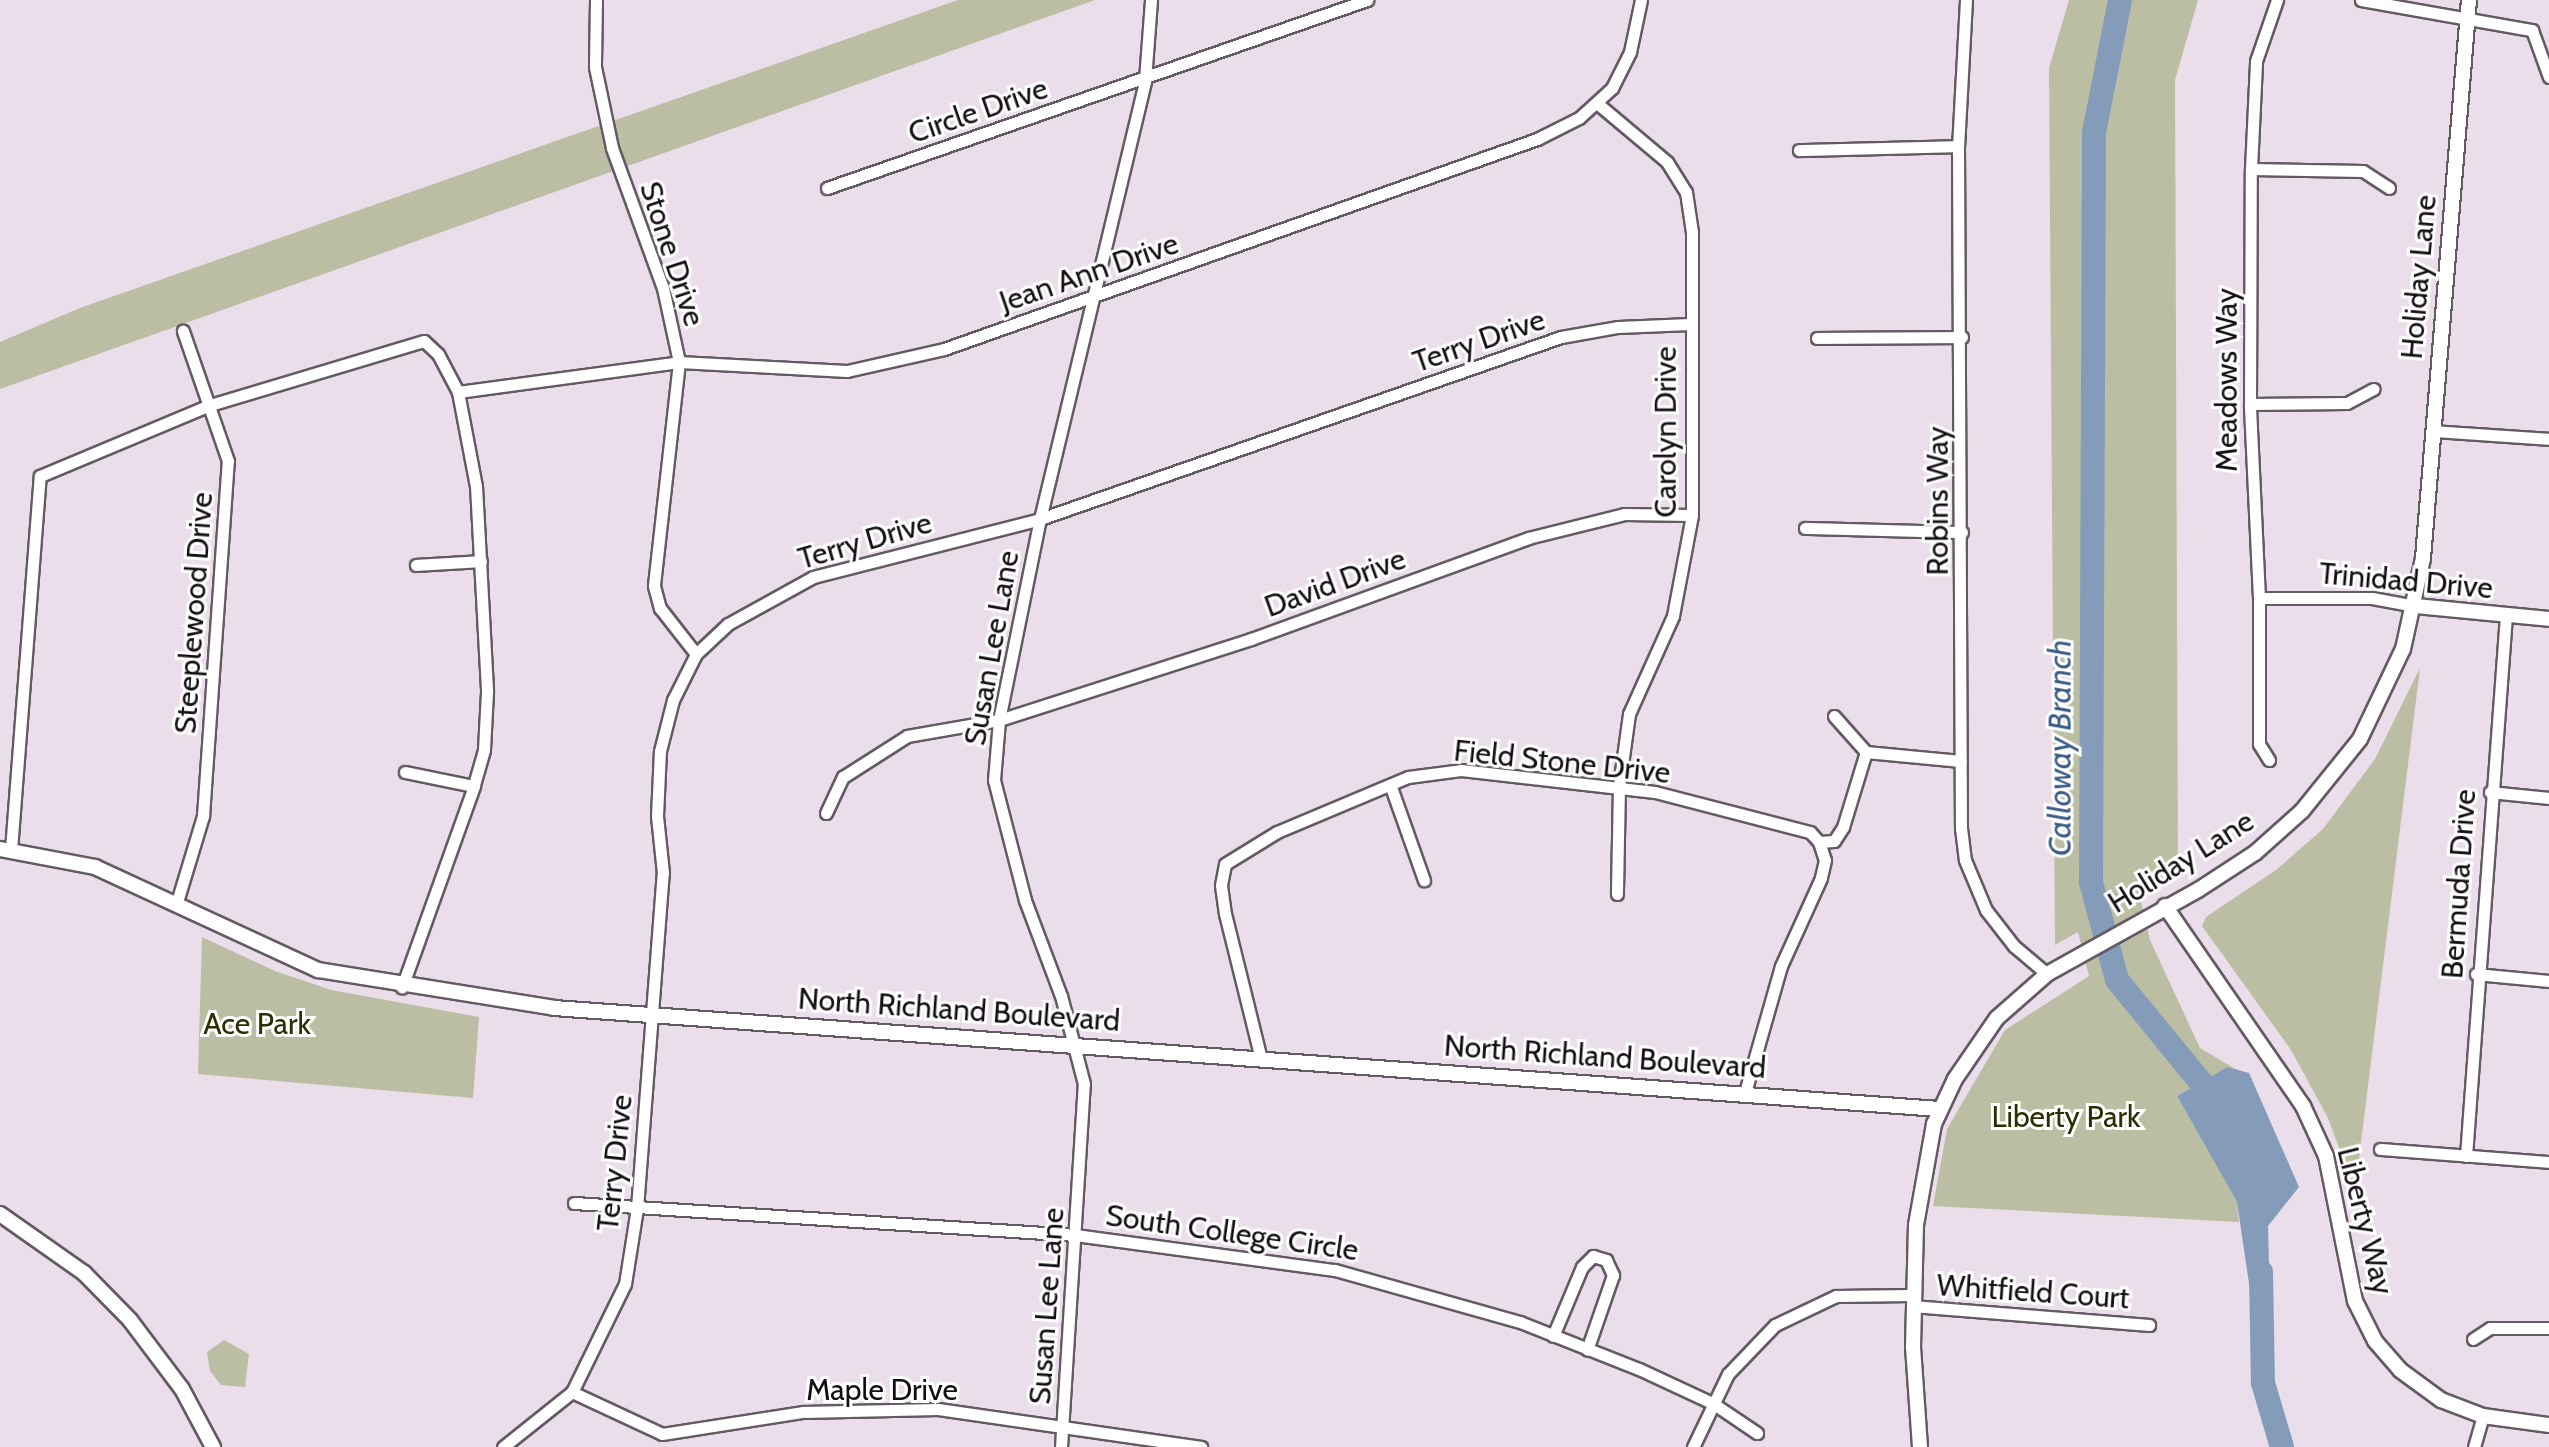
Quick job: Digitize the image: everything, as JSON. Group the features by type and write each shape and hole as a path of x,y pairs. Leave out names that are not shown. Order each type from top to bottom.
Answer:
{"street":[{"name":"Stone Drive","path":"596,0 595,67 612,148 663,288 679,362 654,586 660,608 696,654"},
{"name":"Susan Lee Lane","path":"1061,1447 1085,1107 1077,1045 999,811 994,780 999,720 1040,519 1145,80 1151,0"},
{"name":"Circle Drive","path":"827,188 1145,80 1367,0"},
{"name":"Jean Ann Drive","path":"458,392 679,362 847,371 944,349 1537,139 1598,104 1630,52 1641,0"},
{"name":"Robins Way","path":"1966,0 1958,146 1962,337 1961,828 1975,885 2000,930 2047,974"},
{"name":"Meadows Way","path":"2269,760 2259,744 2259,598 2250,404 2251,169 2256,61 2277,0"},
{"path":"2361,0 2532,30 2549,77"},
{"name":"Holiday Lane","path":"1920,1447 1912,1301 1920,1185 1940,1109 1980,1038 2047,974 2255,853 2323,789 2376,711 2415,606 2469,0"},
{"name":"Carolyn Drive","path":"1598,104 1667,162 1686,192 1692,232 1692,515 1673,616 1629,714 1619,786 1617,894"},
{"path":"1799,150 1958,146"},
{"path":"2251,169 2363,171 2389,188"},
{"name":"Terry Drive","path":"503,1447 572,1392 625,1284 637,1208 663,873 657,816 660,751 673,700 696,654 728,624 813,577 1040,519 1561,337 1618,327 1690,324"},
{"name":"Steeplewood Drive","path":"177,902 203,816 228,461 183,331"},
{"path":"1817,338 1962,337"},
{"path":"6,850 40,476 210,405 424,341 438,354 458,392 476,486 487,692 484,750 474,786 402,987"},
{"path":"2250,404 2347,403 2373,389"},
{"path":"2433,431 2549,439"},
{"name":"David Drive","path":"826,813 843,777 873,754 907,736 999,720 1251,639 1528,538 1624,514 1692,515"},
{"path":"1805,528 1962,532"},
{"path":"416,565 481,561"},
{"name":"Trinidad Drive","path":"2259,598 2372,598 2415,606 2549,619"},
{"name":"Bermuda Drive","path":"2466,1156 2476,974 2506,615"},
{"path":"1834,716 1866,752 1961,761"},
{"path":"1745,1092 1781,966 1821,878 1825,860 1819,842 1834,841 1843,827 1866,752"},
{"name":"Field Stone Drive","path":"1261,1059 1225,914 1221,885 1225,864 1277,832 1391,787 1408,777 1461,770 1619,786 1810,832 1819,842"},
{"path":"405,772 474,786"},
{"path":"1391,787 1424,880"},
{"path":"2490,792 2549,798"},
{"name":"North Richland Boulevard","path":"6,850 95,867 177,902 318,970 402,987 554,1008 1745,1092 1940,1109"},
{"name":"Liberty Way","path":"2165,906 2303,1106 2329,1168 2355,1301 2375,1341 2400,1370 2441,1400 2483,1416 2549,1425"},
{"path":"2476,974 2549,981"},
{"path":"2380,1149 2549,1162"},
{"name":"South College Circle","path":"574,1203 1075,1235 1335,1270 1401,1285 1553,1336 1714,1404 1757,1433"},
{"path":"0,1214 84,1273 130,1320 182,1389 213,1447"},
{"path":"1553,1336 1582,1267 1593,1256 1606,1260 1613,1275 1587,1350"},
{"name":"Whitfield Court","path":"1693,1447 1728,1374 1775,1325 1836,1296 2149,1325"},
{"path":"2473,1339 2490,1328 2549,1328"},
{"name":"Maple Drive","path":"572,1392 662,1434 803,1412 908,1410 1063,1425 1201,1447"},
{"path":"2474,1447 2483,1416"}],"green space":[{"path":"958,0 1095,0 0,389 0,342 80,308"},
{"name":"Liberty Park","path":"2069,0 2198,0 2175,80 2178,875 2140,897 2150,940 2200,1048 2237,1070 2227,1067 2177,1096 2237,1202 2239,1222 1933,1206 1947,1129 2005,1030 2089,976 2078,932 2055,945 2049,68"},
{"path":"2420,668 2355,1191 2328,1118 2291,1050 2202,926 2206,917 2276,870 2323,829 2375,759"},
{"name":"Ace Park","path":"202,937 275,971 331,990 479,1017 473,1098 198,1074"},
{"path":"224,1340 249,1354 245,1387 221,1385 210,1371 207,1352"}],"water":[{"path":"2227,1067 2249,1073 2299,1187 2268,1226 2270,1305 2252,1304 2237,1202 2177,1096"}],"waterway":[{"name":"Calloway Branch","path":"2120,0 2094,133 2091,882 2117,980 2221,1107"},
{"name":"Calloway Branch","path":"2261,1272 2263,1383 2282,1447"}]}
